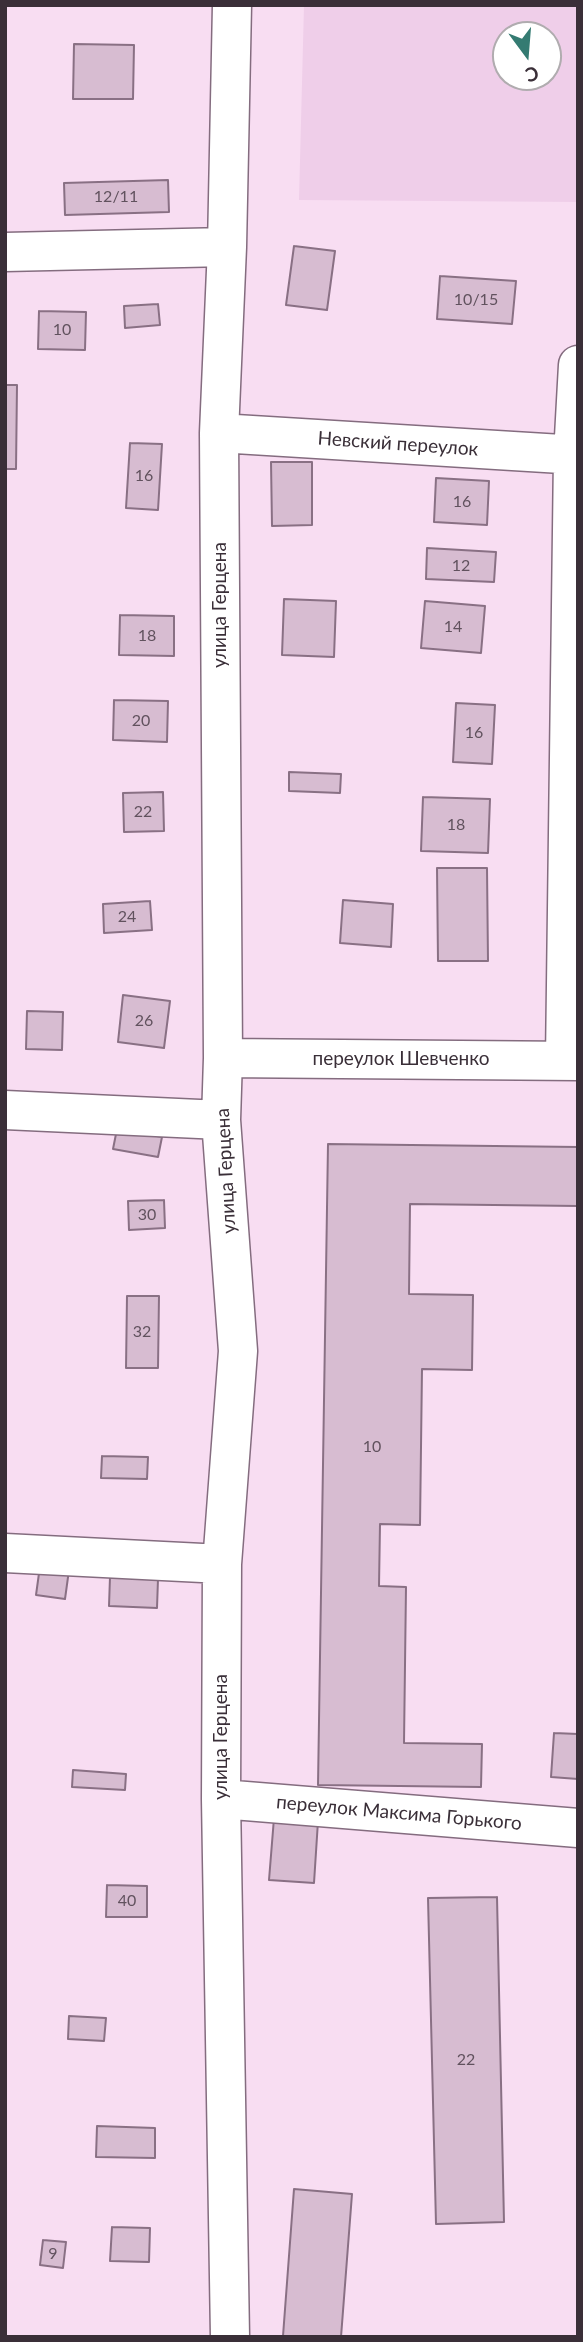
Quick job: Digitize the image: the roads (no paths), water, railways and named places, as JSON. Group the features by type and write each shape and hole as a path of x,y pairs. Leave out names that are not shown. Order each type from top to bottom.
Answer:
{"street":[{"name":"улица Герцена","path":"230,2337 221,1798 222,1564 237,1351 221,1120 223,1058 219,433 227,247 232,5"},
{"path":"5,252 227,247"},
{"path":"571,1061 578,365"},
{"name":"Невский переулок","path":"219,433 575,455"},
{"name":"переулок Шевченко","path":"223,1058 571,1061"},
{"path":"5,1110 221,1120"},
{"path":"5,1553 222,1564"},
{"name":"переулок Максима Горького","path":"221,1798 578,1828"}]}
